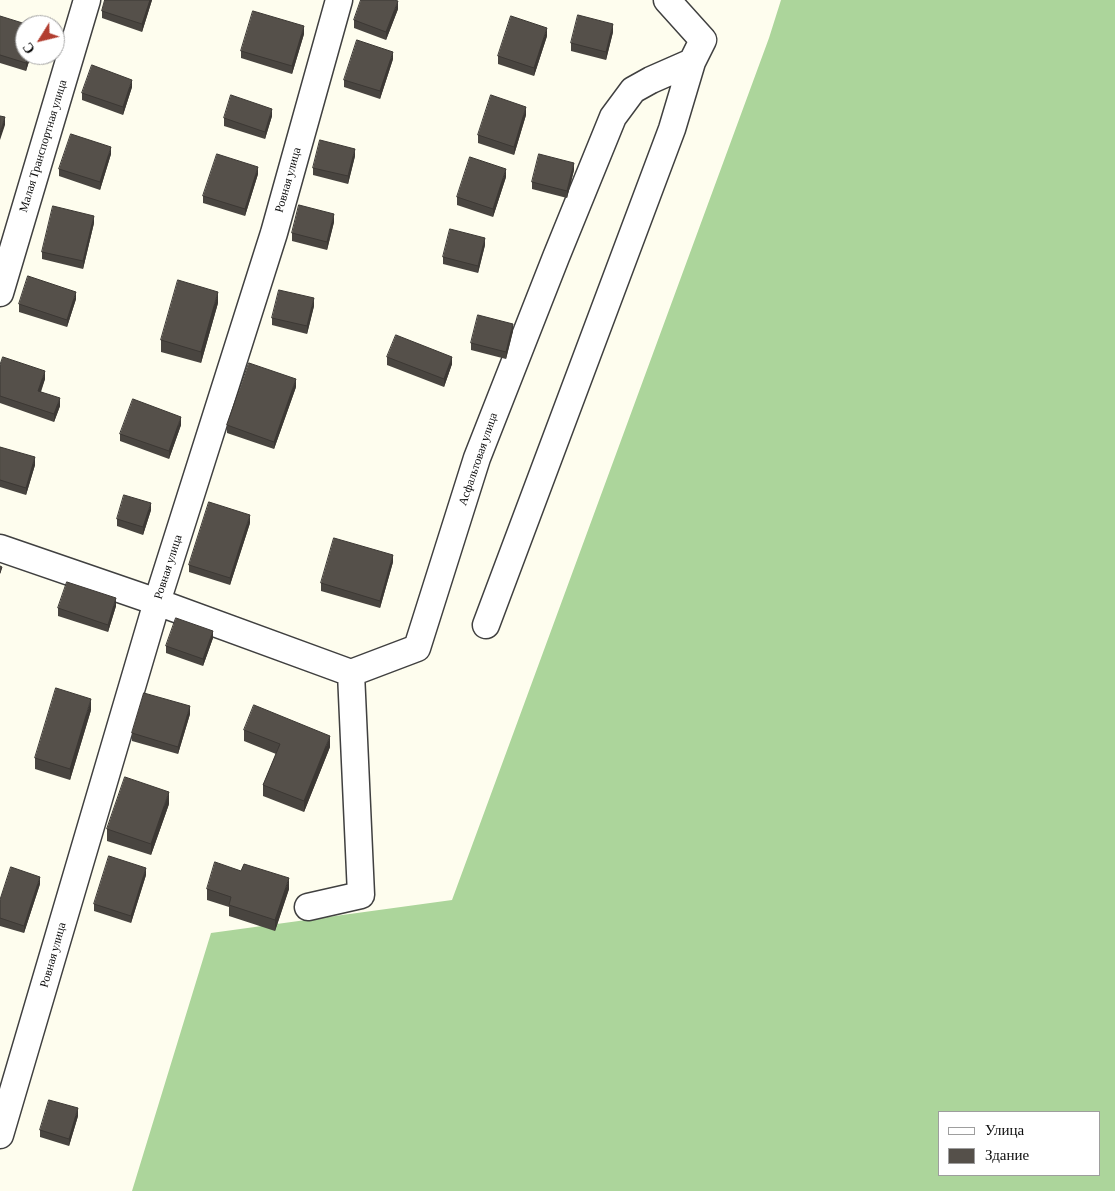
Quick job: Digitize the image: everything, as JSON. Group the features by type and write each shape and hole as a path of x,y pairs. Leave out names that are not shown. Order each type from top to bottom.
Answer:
{"street":[{"name":"Малая Транспортная улица","path":"0,293 87,0"},
{"name":"Ровная улица","path":"0,1135 157,602 274,233 339,0"},
{"path":"486,625 672,128 692,62 703,40 667,0"},
{"name":"Асфальтовая улица","path":"351,673 417,648 477,458 613,117 633,90 692,62"},
{"path":"0,548 157,602 351,673 361,895 308,907"}],"green space":[{"path":"781,0 1115,0 1115,1191 132,1191 211,933 452,900 769,38"}],"building":[{"path":"105,0 150,0 142,24 102,11"},
{"path":"361,0 398,1 386,32 354,20"},
{"path":"253,11 304,26 292,66 241,51"},
{"path":"578,15 613,24 606,52 571,43"},
{"path":"0,16 15,21 15,60 0,55"},
{"path":"511,16 547,28 534,68 498,56"},
{"path":"357,40 393,52 380,91 344,80"},
{"path":"92,65 132,80 123,107 82,93"},
{"path":"231,95 272,109 265,132 224,118"},
{"path":"491,95 526,107 514,147 478,135"},
{"path":"0,116 5,117 0,133"},
{"path":"71,134 111,147 100,182 59,169"},
{"path":"320,140 355,149 348,176 313,168"},
{"path":"217,154 258,167 245,209 203,196"},
{"path":"539,154 574,163 567,191 532,182"},
{"path":"470,157 506,169 493,209 457,197"},
{"path":"299,205 334,214 327,242 292,233"},
{"path":"53,206 94,216 83,261 42,252"},
{"path":"450,229 485,238 478,266 443,257"},
{"path":"28,276 76,292 67,320 19,304"},
{"path":"178,280 218,292 201,352 161,340"},
{"path":"279,290 314,298 307,326 272,318"},
{"path":"478,315 513,324 506,352 471,343"},
{"path":"396,335 452,357 444,379 387,357"},
{"path":"3,357 45,371 38,391 60,398 54,414 0,396 0,365"},
{"path":"249,363 296,379 274,442 227,425"},
{"path":"133,399 181,417 169,451 120,434"},
{"path":"0,447 35,457 26,488 0,480"},
{"path":"124,495 151,503 143,527 117,519"},
{"path":"209,502 250,515 230,578 189,565"},
{"path":"334,538 393,555 380,601 321,583"},
{"path":"67,582 116,598 108,625 58,608"},
{"path":"176,618 213,631 203,659 166,646"},
{"path":"56,688 91,699 70,769 35,758"},
{"path":"144,693 190,706 178,747 132,733"},
{"path":"254,705 330,736 304,801 263,785 280,744 244,730"},
{"path":"125,777 169,792 151,844 107,829"},
{"path":"109,856 146,868 131,916 94,904"},
{"path":"215,862 241,871 244,864 289,878 275,920 229,905 231,897 207,889"},
{"path":"11,867 40,877 24,926 0,918 0,900"},
{"path":"49,1100 78,1108 69,1139 40,1130"}]}
